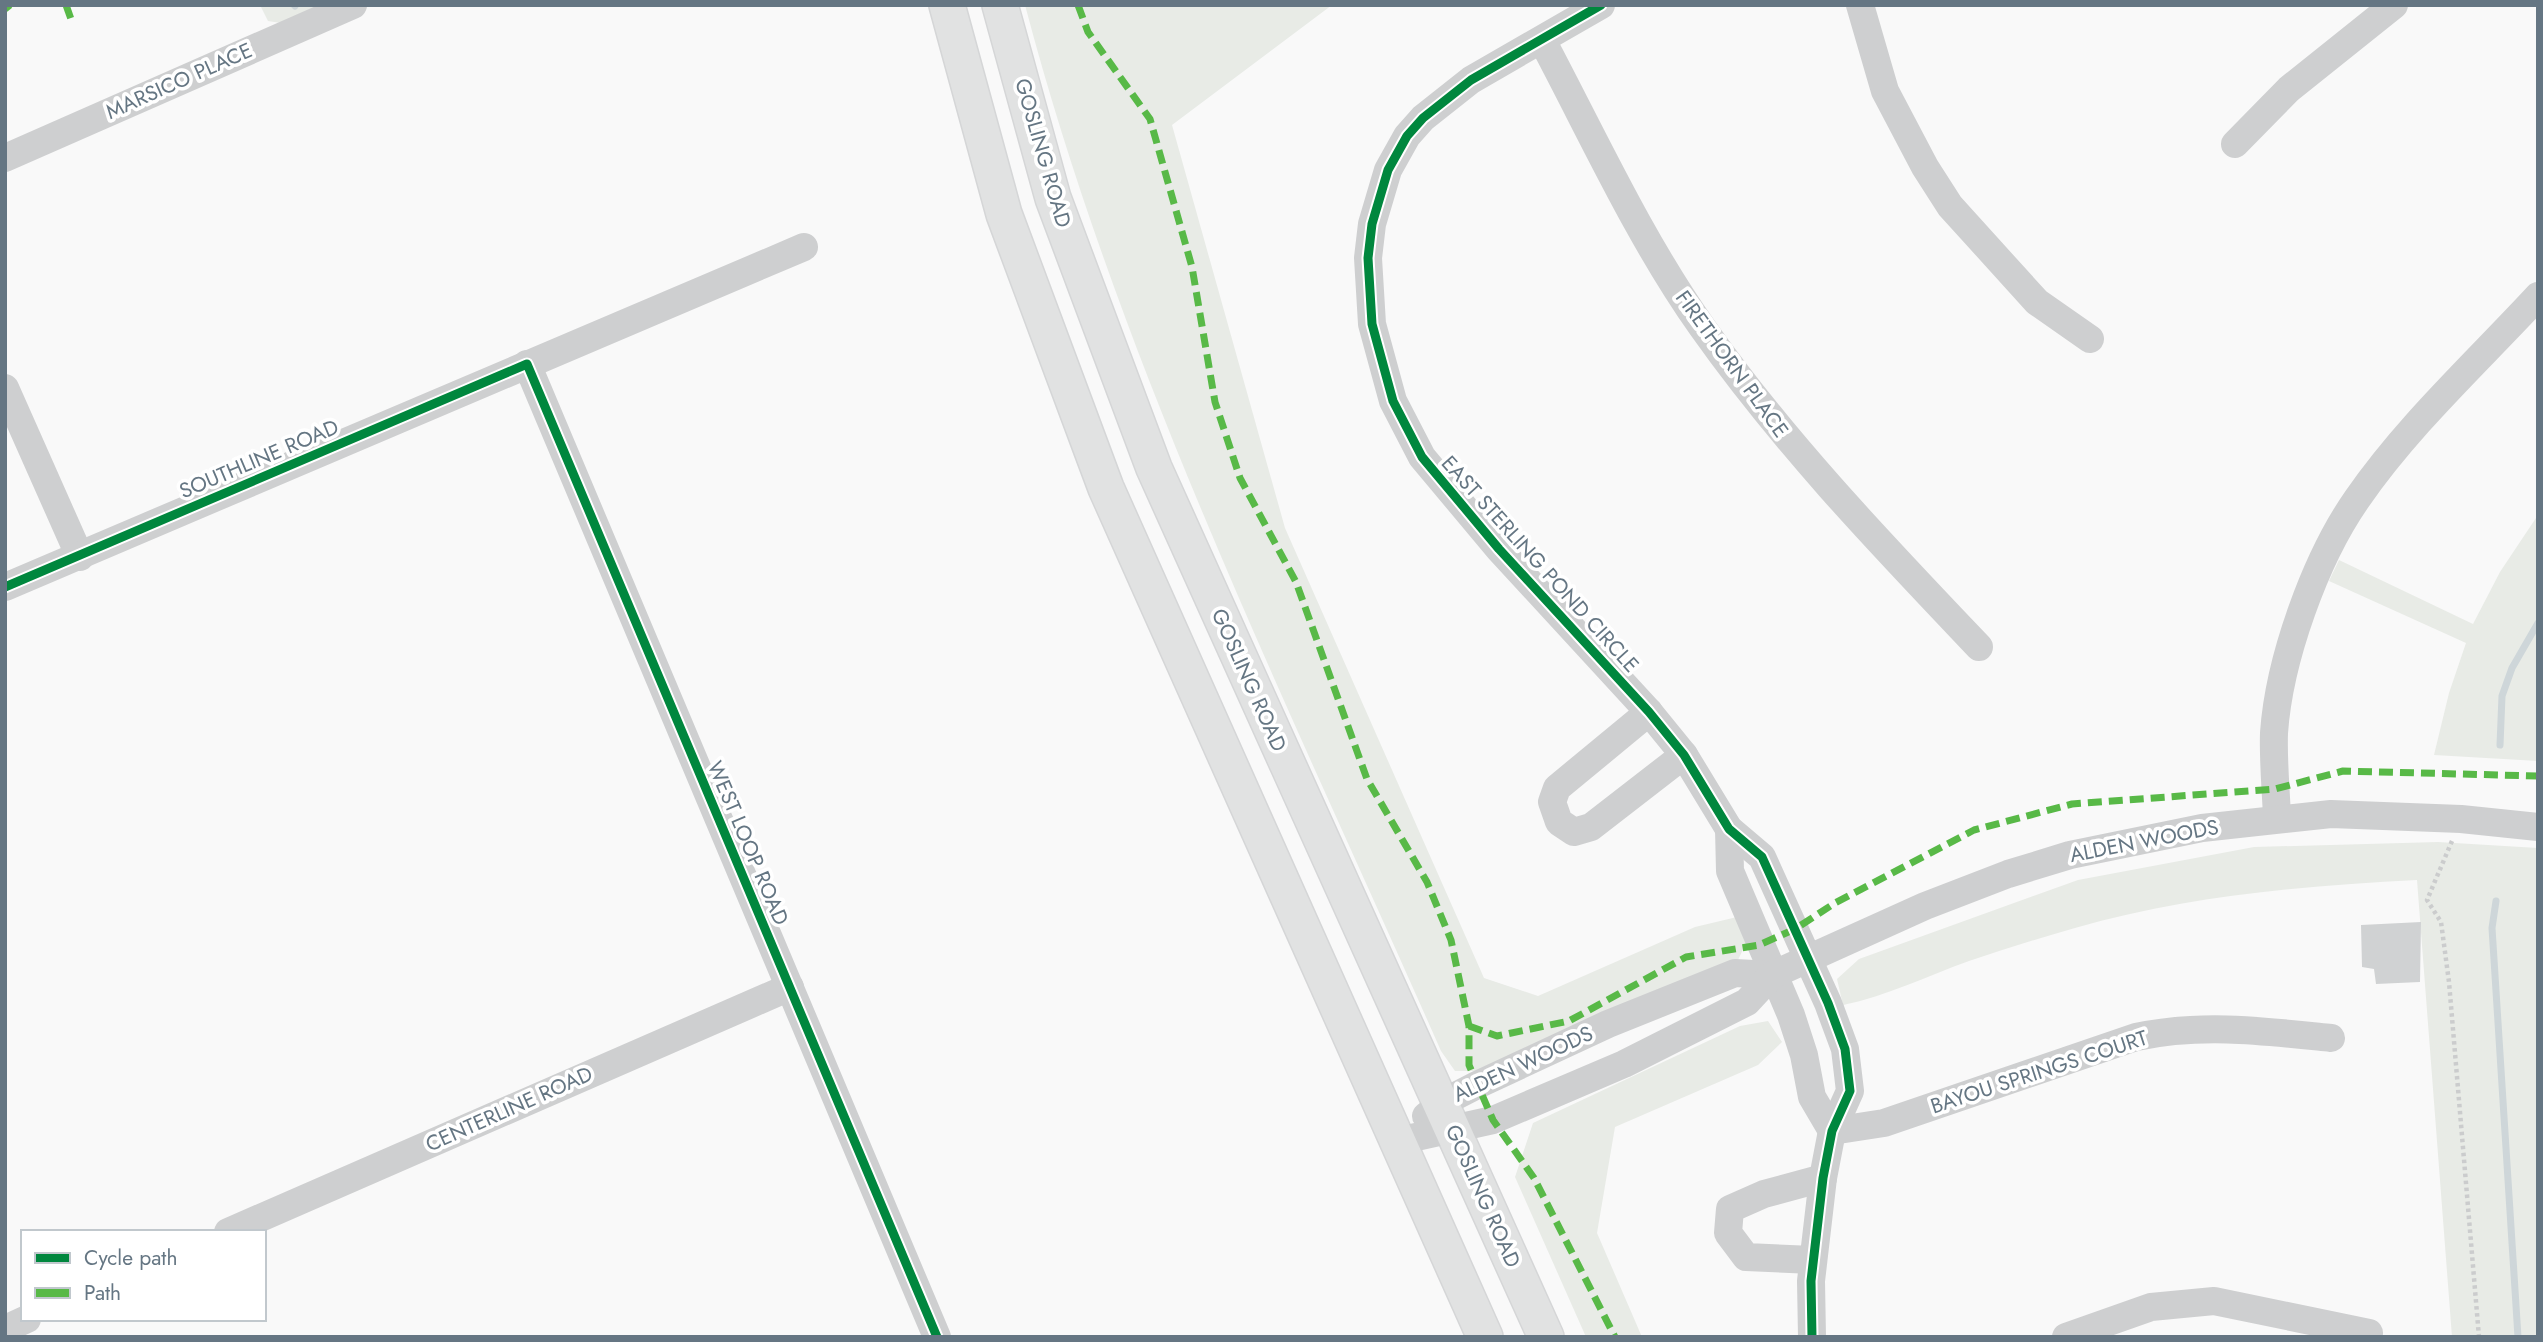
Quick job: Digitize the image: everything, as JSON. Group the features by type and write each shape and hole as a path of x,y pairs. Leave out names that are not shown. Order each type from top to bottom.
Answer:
{"main road":[{"path":"947,5 1004,214 1107,488 1485,1337"},
{"name":"GOSLING ROAD","path":"1000,5 1053,198 1154,468 1546,1337"}],"street":[{"name":"MARSICO PLACE","path":"5,158 353,5"},
{"name":"EAST STERLING POND CIRCLE","path":"1601,5 1472,80 1423,118 1407,136 1388,170 1372,224 1368,258 1372,324 1393,401 1408,433 1435,477 1649,712 1684,755 1729,829 1762,857 1808,959 1845,1049 1850,1091 1832,1131 1822,1178 1813,1260 1812,1337"},
{"path":"1860,5 1885,91 1925,167 1950,206 2037,302 2090,339"},
{"path":"2235,144 2289,89 2394,5"},
{"name":"FIRETHORN PLACE","path":"1542,40 1653,248 1702,326 1776,427 1857,520 1979,647"},
{"name":"SOUTHLINE ROAD","path":"5,587 804,247"},
{"path":"2277,818 2274,733 2283,679 2302,612 2324,559 2355,500 2396,448 2538,296"},
{"name":"WEST LOOP ROAD","path":"527,364 937,1337"},
{"path":"5,388 80,557"},
{"path":"1649,712 1557,788 1552,802 1559,822 1574,832 1591,827 1684,755"},
{"name":"ALDEN WOODS","path":"1448,1117 1493,1120 1624,1064 1747,1002 1772,975 1924,906 2008,874 2070,855 2132,841 2277,818 2330,814 2461,819 2538,827"},
{"name":"EAST STERLING POND CIRCLE","path":"1729,829 1730,871 1791,1015 1804,1055 1812,1097 1832,1131"},
{"name":"ALDEN WOODS","path":"1398,1141 1448,1117 1608,1024 1735,973 1772,975"},
{"name":"CENTERLINE ROAD","path":"233,1230 790,987"},
{"name":"BAYOU SPRINGS COURT","path":"1832,1131 1884,1124 2136,1037 2166,1031 2238,1028 2331,1038"},
{"path":"1813,1260 1746,1257 1728,1233 1730,1209 1764,1194 1822,1178"},
{"path":"2066,1337 2151,1307 2178,1302 2214,1301 2370,1333"},
{"path":"5,1329 23,1321"}],"path":[{"path":"2461,819 2427,900 2441,922 2449,982 2479,1337"}],"shaded area":[{"path":"260,5 321,5 281,23 268,21"},
{"path":"1025,5 1332,5 1172,125 1285,528 1484,978 1538,996 1695,927 1737,917 1747,941 1737,962 1478,1071 1455,1071 1441,1051 1268,665 1159,405 1109,274 1064,140"},
{"path":"2538,515 2538,761 2434,755 2449,693 2466,643 2329,581 2339,560 2473,624 2500,572"},
{"path":"2438,842 2538,848 2538,1337 2452,1337 2417,880 2245,894 2117,917 2009,948 1891,991 1843,1005 1837,979 1859,959 2078,880 2254,847"},
{"path":"1768,1021 1782,1042 1758,1065 1615,1127 1597,1233 1642,1337 1586,1337 1515,1177 1533,1123 1740,1026"}],"building":[{"path":"2421,922 2420,982 2376,984 2374,969 2362,967 2361,925"}],"waterway":[{"path":"2500,745 2502,696 2512,668 2538,623"},
{"path":"2496,901 2492,928 2518,1337"}],"marked path":[{"path":"5,9 10,5"},
{"path":"66,5 72,22"},
{"path":"1078,5 1088,32 1150,119 1192,267 1215,402 1240,478 1296,582 1367,779 1427,882 1451,940 1469,1026 1469,1065 1493,1120 1534,1178 1615,1337"},
{"path":"1469,1026 1497,1036 1569,1021 1686,957 1759,945 1795,929 1835,903 1974,830 2072,804 2275,789 2343,771 2538,776"}],"cycle path":[{"path":"1601,5 1471,80 1423,118 1407,136 1388,170 1372,224 1368,258 1372,324 1393,401 1422,457 1499,549 1649,712 1684,755 1729,829 1762,857 1828,1003 1845,1049 1850,1091 1832,1131 1823,1178 1811,1281 1812,1337"},
{"path":"5,587 527,364 937,1337"}]}
